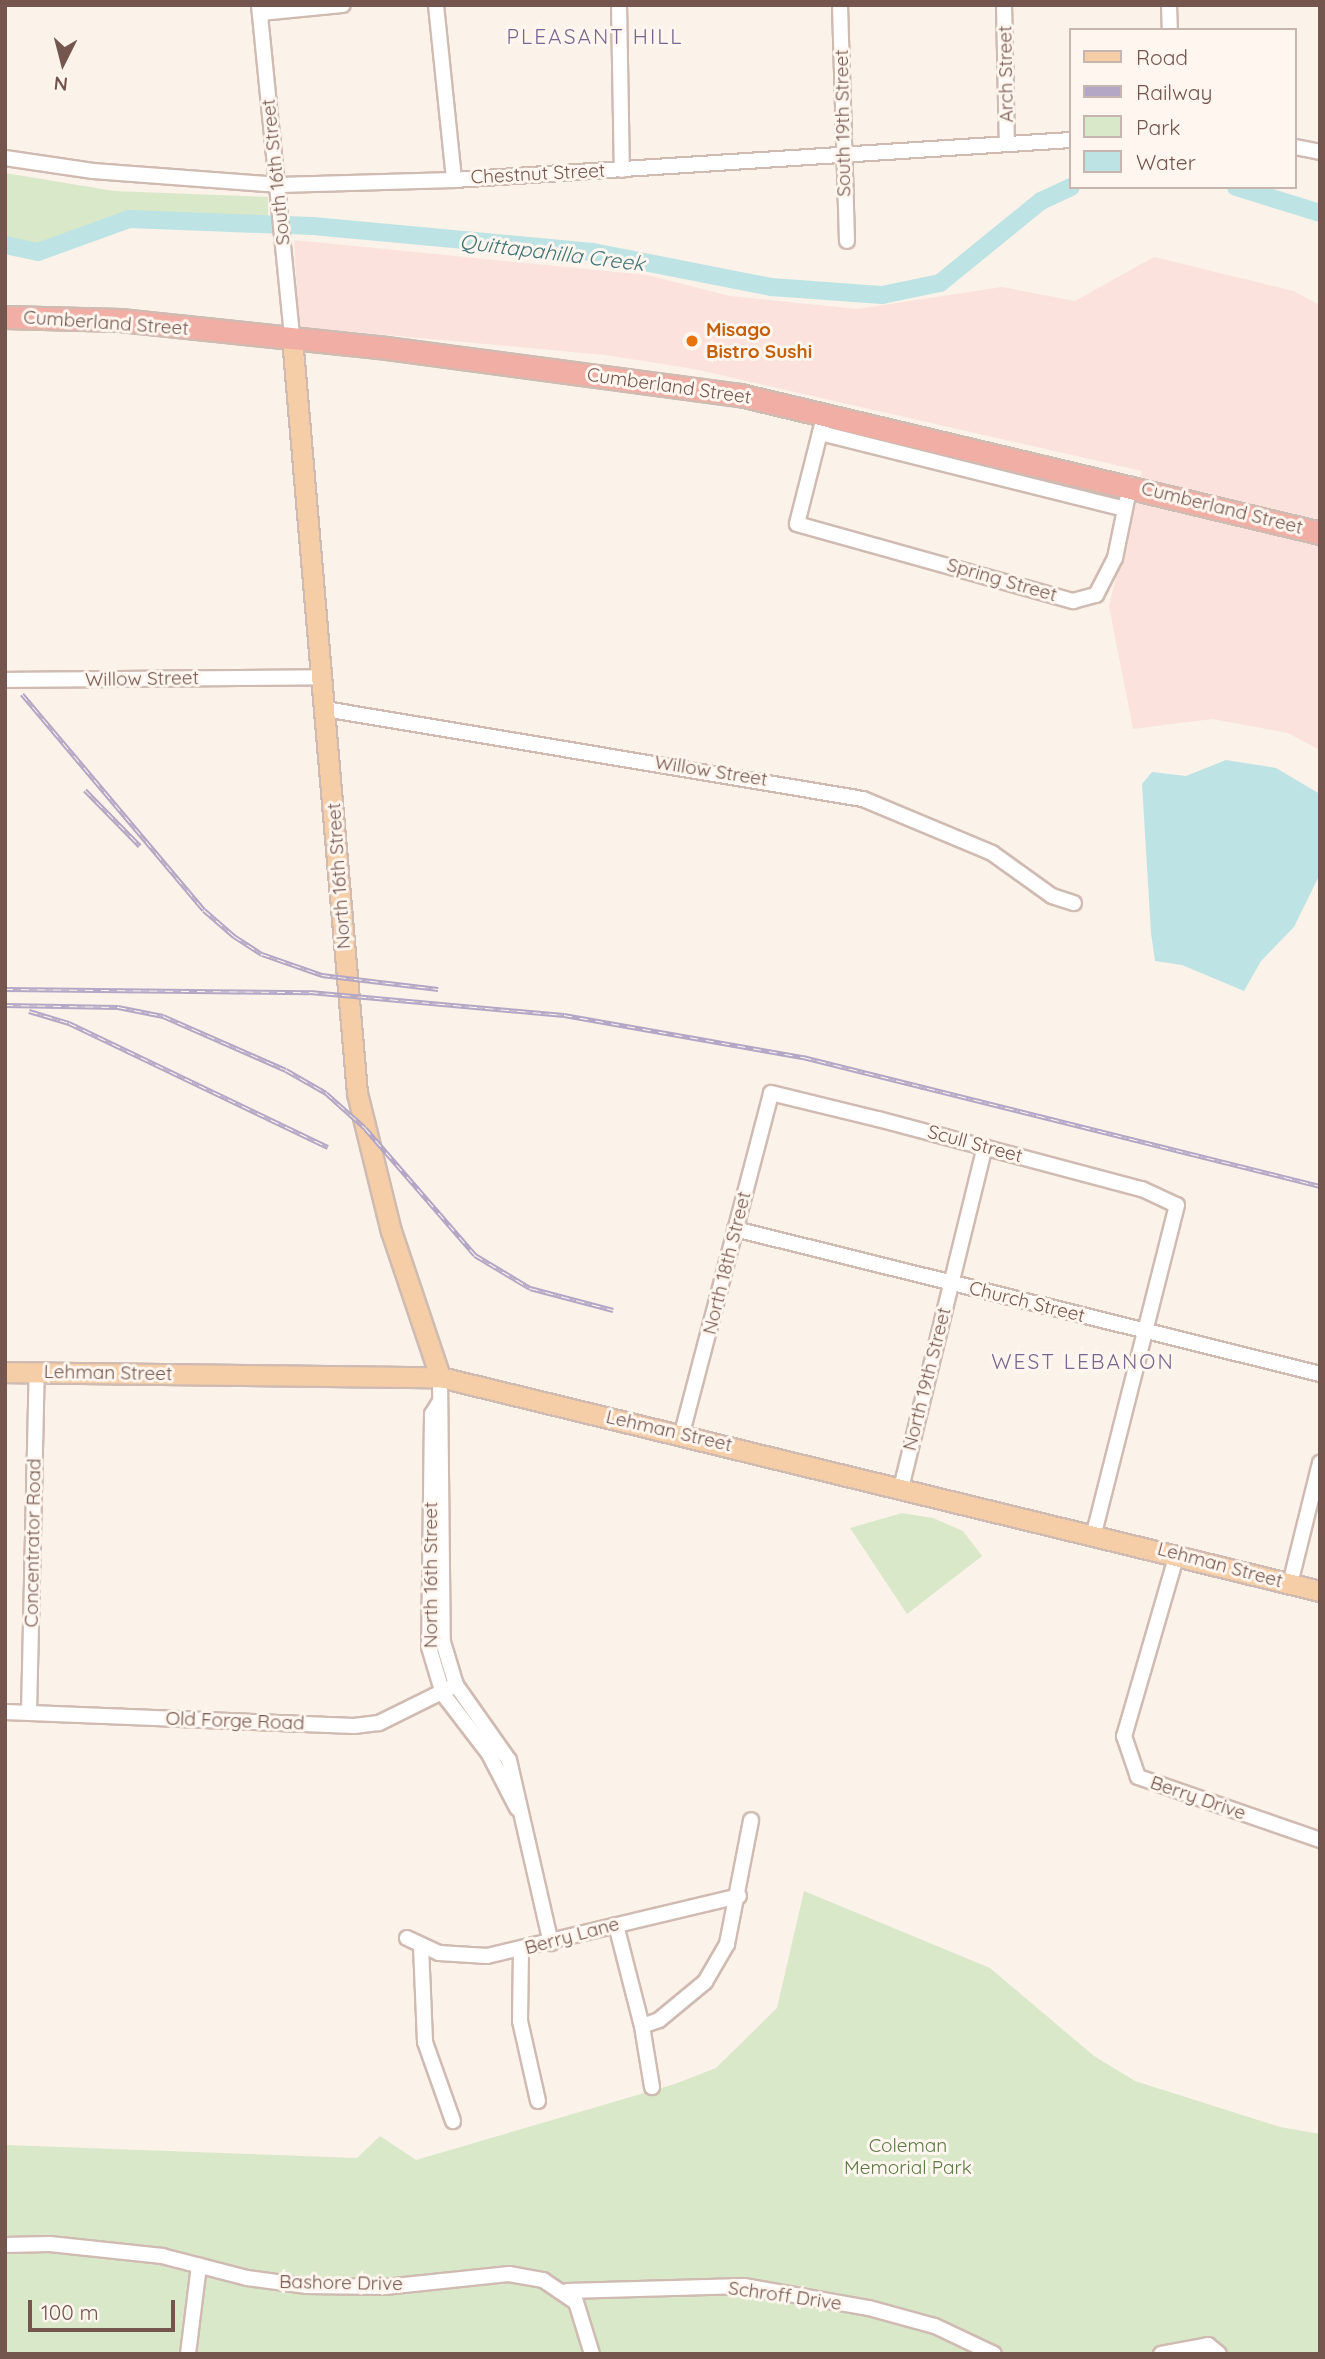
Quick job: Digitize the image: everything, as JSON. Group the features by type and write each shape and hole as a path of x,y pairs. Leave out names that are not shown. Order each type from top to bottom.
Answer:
{"highway":[{"name":"Cumberland Street","path":"5,317 120,320 677,385 822,423 1130,485 1320,533"}],"main road":[{"name":"North 16th Street","path":"292,338 357,1093 391,1231 440,1377"},
{"name":"Lehman Street","path":"5,1372 440,1377 1094,1532 1320,1591"}],"street":[{"path":"259,9 343,5"},
{"path":"436,5 454,180"},
{"path":"619,5 622,170"},
{"name":"South 19th Street","path":"841,5 842,156 846,241"},
{"name":"Arch Street","path":"1004,5 1007,143"},
{"path":"1169,5 1170,28"},
{"name":"South 16th Street","path":"259,9 279,185 292,338"},
{"name":"Chestnut Street","path":"5,158 279,185 454,180 1070,140"},
{"path":"1297,147 1320,152"},
{"path":"822,423 1125,509"},
{"name":"Spring Street","path":"822,423 797,524 1073,601 1096,595 1115,558 1130,485"},
{"name":"Willow Street","path":"5,680 322,677"},
{"name":"Willow Street","path":"325,709 863,799 982,848 1052,897 1074,903"},
{"name":"Scull Street","path":"771,1093 1142,1189 1177,1205 1146,1332"},
{"name":"North 18th Street","path":"682,1433 771,1093"},
{"name":"North 19th Street","path":"901,1488 985,1147"},
{"name":"Church Street","path":"735,1229 1320,1374"},
{"path":"1094,1532 1146,1332"},
{"name":"Concentrator Road","path":"29,1713 37,1373"},
{"name":"North 16th Street","path":"440,1377 439,1403 444,1421 443,1642 456,1685 509,1760 519,1788 517,1808"},
{"name":"North 16th Street","path":"439,1403 432,1414 428,1634 443,1694 489,1754 517,1808 551,1943"},
{"path":"1290,1584 1320,1463"},
{"name":"Berry Drive","path":"1177,1554 1124,1736 1138,1777 1320,1840"},
{"name":"Old Forge Road","path":"5,1712 354,1726 379,1723 443,1694 456,1685"},
{"path":"642,2026 676,2011 715,1968 739,1896 751,1820"},
{"name":"Berry Lane","path":"407,1938 421,1946 458,1956 521,1950 739,1896"},
{"path":"616,1925 642,2026 652,2087"},
{"path":"421,1946 425,2042 453,2121"},
{"path":"521,1950 520,2021 538,2101"},
{"name":"Bashore Drive","path":"5,2245 50,2244 162,2256 199,2266 307,2286 385,2287 509,2274 567,2291"},
{"path":"188,2354 199,2266"},
{"name":"Schroff Drive","path":"567,2291 744,2286 869,2308 935,2326 994,2354"},
{"path":"567,2291 576,2302 592,2354"},
{"path":"1161,2354 1191,2345 1208,2345 1219,2354"}],"shaded area":[{"path":"294,240 647,275 730,296 857,309 1002,287 1075,301 1154,257 1293,291 1320,305 1320,750 1288,733 1212,719 1133,729 1109,606 1142,471 694,369 605,355 299,327"}],"green space":[{"path":"5,173 114,191 268,197 268,220 128,213 32,246 5,239"},
{"path":"902,1513 933,1518 963,1531 982,1556 907,1614 850,1528"},
{"name":"Coleman Memorial Park","path":"804,1891 990,1968 1094,2056 1135,2081 1280,2127 1320,2134 1320,2354 5,2354 5,2145 357,2158 380,2136 416,2160 675,2084 716,2068 777,2008"}],"water":[{"path":"1226,760 1276,768 1320,794 1318,878 1294,927 1261,961 1244,991 1182,965 1155,961 1151,933 1142,784 1152,772 1186,776"}],"waterway":[{"name":"Quittapahilla Creek","path":"5,245 38,252 129,219 313,226 593,252 771,287 882,295 940,283 1041,201 1070,187"},
{"name":"Quittapahilla Creek","path":"1242,189 1320,213"}],"railway":[{"path":"22,694 204,910 234,936 262,954 322,975 438,989"},
{"path":"85,790 140,846"},
{"path":"5,989 310,992 564,1015 803,1057 1320,1186"},
{"path":"5,1005 118,1007 163,1016 286,1070 326,1093 365,1128 475,1255 530,1288 613,1310"},
{"path":"29,1011 69,1023 328,1147"}],"place":[{"name":"Misago Bistro Sushi","path":"692,341"}],"district":[{"name":"PLEASANT HILL","path":"595,36"},
{"name":"WEST LEBANON","path":"1083,1361"}]}
